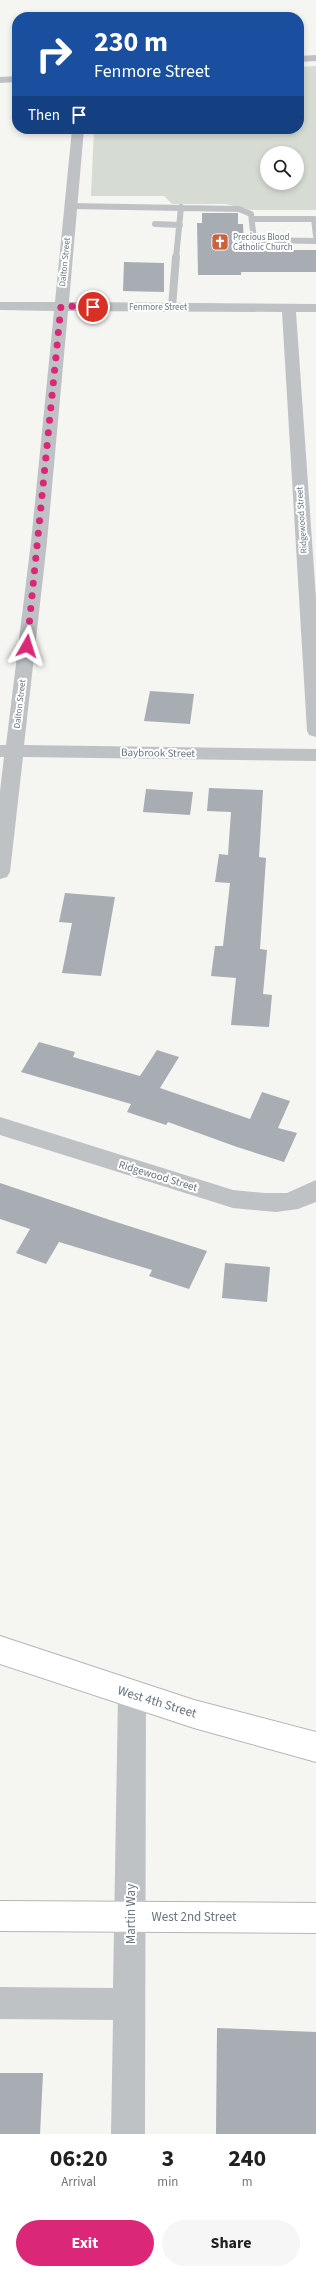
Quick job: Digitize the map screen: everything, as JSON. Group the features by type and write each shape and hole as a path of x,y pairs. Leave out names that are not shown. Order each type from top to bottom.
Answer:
{"main road":[{"name":"West 4th Street","path":"0,1650 132,1695 194,1714 316,1747"},
{"name":"West 2nd Street","path":"0,1916 316,1918"}],"street":[{"path":"304,59 316,58"},
{"path":"0,80 12,79"},
{"name":"Dalton Street","path":"0,872 7,751 39,542 78,134"},
{"name":"Fenmore Street","path":"0,306 316,308"},
{"name":"Ridgewood Street","path":"289,308 316,731"},
{"name":"Baybrook Street","path":"7,751 316,756"},
{"name":"Ridgewood Street","path":"0,1126 232,1199 262,1204 289,1202 310,1194 316,1189"},
{"name":"Martin Way","path":"128,2134 132,1695"},
{"path":"0,2003 130,2004"}],"lane":[{"path":"71,206 156,218 180,225"},
{"path":"156,218 181,207 239,209 251,214 254,240 316,240"},
{"path":"172,307 181,207"},
{"path":"252,219 314,219 316,236"}],"shaded area":[{"path":"316,66 316,210 252,210 225,204 172,204 164,196 91,196 94,134 304,134 304,67"}],"building":[{"path":"202,213 238,213 238,224 243,224 244,250 316,250 316,272 241,272 241,275 198,275 197,223 202,223"},
{"path":"124,262 164,263 164,292 123,291"},
{"path":"150,691 194,694 190,724 144,721"},
{"path":"209,788 263,790 259,857 266,858 260,949 267,950 263,994 272,995 269,1027 231,1025 236,978 211,976 215,946 223,946 230,883 215,882 219,854 228,855 231,812 207,811"},
{"path":"146,789 193,792 190,815 143,812"},
{"path":"65,893 115,897 101,976 62,973 72,923 59,922"},
{"path":"39,1042 75,1052 73,1057 140,1076 157,1050 179,1057 160,1088 250,1119 262,1092 290,1101 278,1128 297,1133 284,1162 168,1122 166,1125 127,1112 131,1104 21,1072"},
{"path":"0,1183 207,1251 189,1289 149,1276 152,1270 59,1242 46,1264 16,1253 30,1229 0,1219"},
{"path":"225,1263 270,1267 267,1302 222,1298"},
{"path":"217,2028 316,2032 316,2134 216,2134"},
{"path":"0,2073 43,2073 40,2134 0,2134"}],"place":[{"name":"Precious Blood Catholic Church","path":"220,242"}],"route":[{"path":"27,646 39,542 61,306 93,307"}]}
